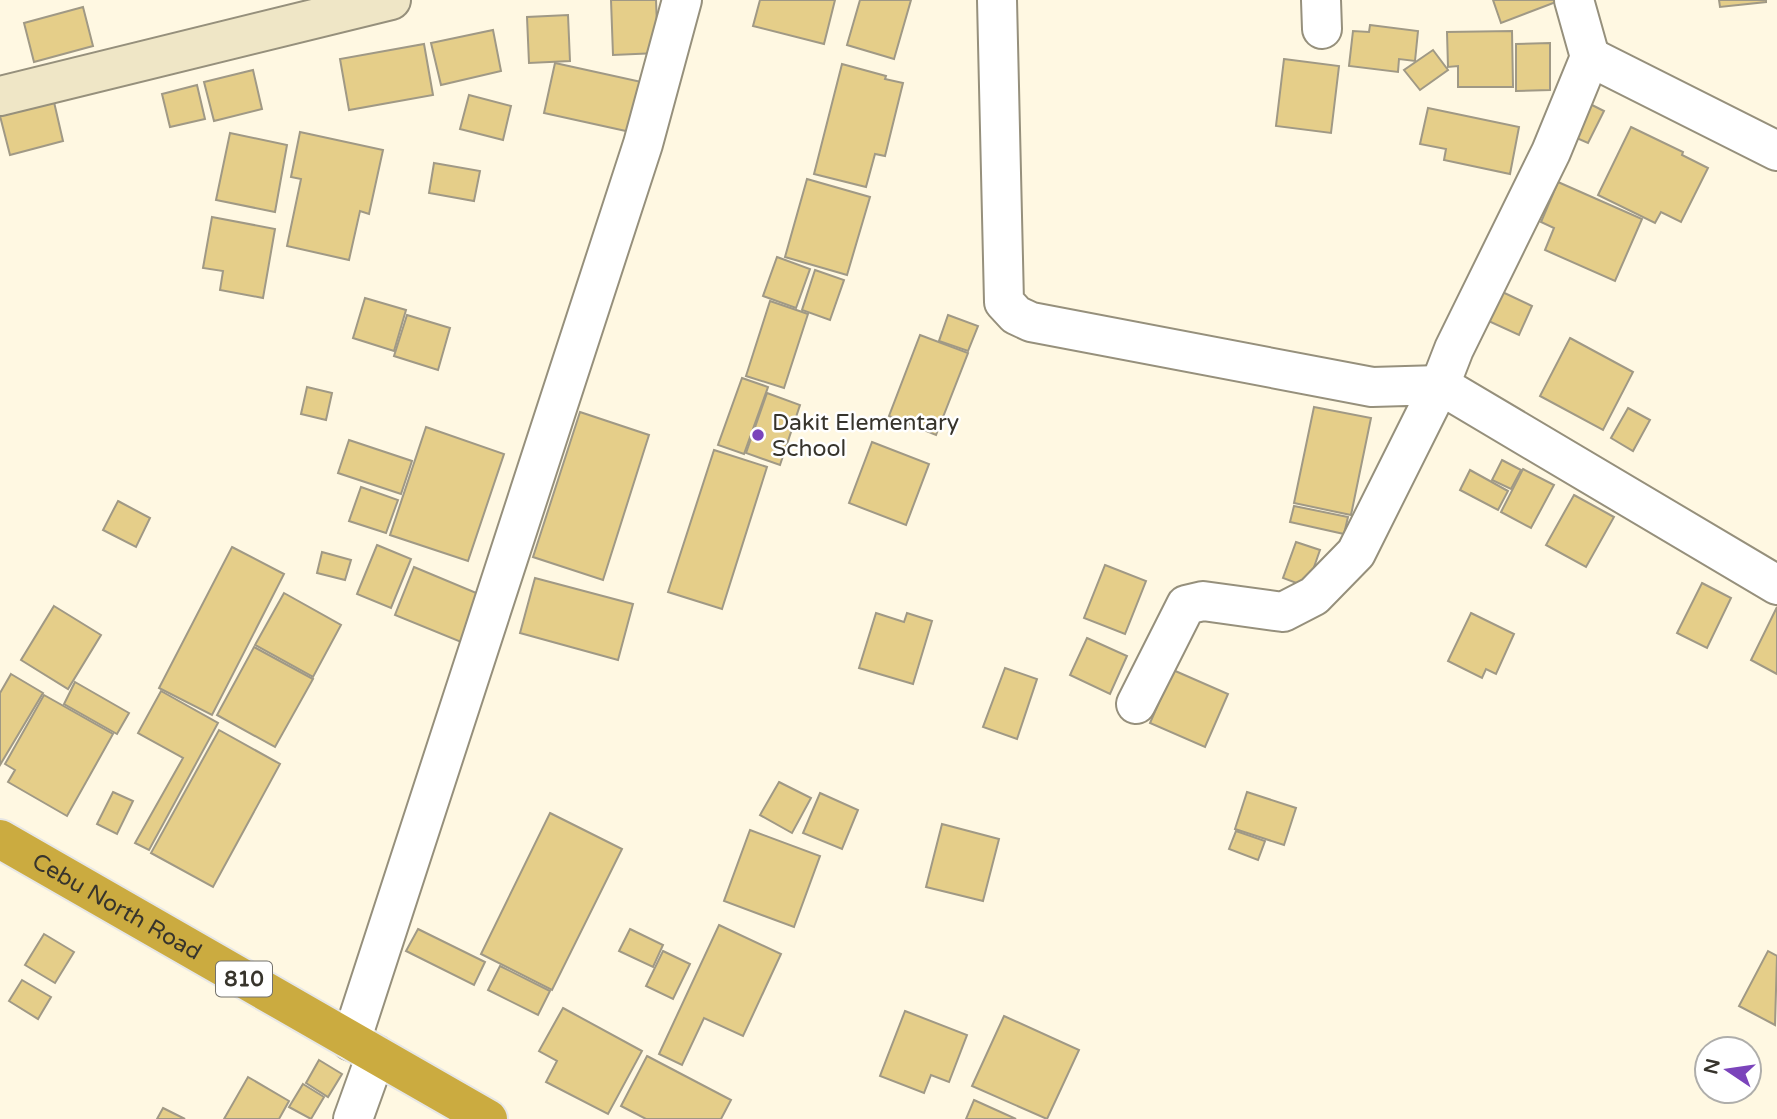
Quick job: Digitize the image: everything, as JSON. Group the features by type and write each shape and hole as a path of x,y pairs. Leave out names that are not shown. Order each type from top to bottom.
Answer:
{"highway":[{"name":"Cebu North Road","path":"0,839 488,1119"}],"main road":[{"path":"0,96 391,0"}],"street":[{"path":"353,1119 363,1048 643,144 682,0"},
{"path":"997,0 1004,302 1016,315 1031,322 1373,387 1440,385 1777,585"},
{"path":"1136,704 1186,605 1203,601 1283,612 1314,596 1356,553 1440,385 1486,281 1550,152 1590,57 1574,0"},
{"path":"1590,57 1777,152"}],"building":[{"path":"611,0 656,0 658,53 613,55"},
{"path":"760,0 835,0 824,44 753,26"},
{"path":"860,0 911,0 894,59 847,45"},
{"path":"1493,0 1561,0 1501,23"},
{"path":"1719,0 1766,0 1766,2 1720,7"},
{"path":"83,7 93,46 34,62 24,23"},
{"path":"568,15 570,61 529,63 527,17"},
{"path":"1370,25 1418,31 1415,61 1399,59 1398,72 1349,66 1353,31 1369,32"},
{"path":"493,30 501,71 441,85 431,43"},
{"path":"1512,31 1513,87 1458,87 1458,66 1448,67 1447,32"},
{"path":"1550,43 1550,90 1516,91 1516,44"},
{"path":"424,44 433,95 349,110 340,59"},
{"path":"1433,50 1448,70 1420,90 1404,70"},
{"path":"1284,59 1339,66 1331,133 1276,126"},
{"path":"555,63 646,83 635,133 544,113"},
{"path":"842,64 903,83 885,156 875,154 866,187 814,174"},
{"path":"253,70 262,109 214,121 204,82"},
{"path":"197,85 205,119 170,127 162,94"},
{"path":"469,95 511,106 503,140 460,129"},
{"path":"54,102 63,141 10,155 0,116"},
{"path":"1588,103 1604,111 1588,143 1572,136"},
{"path":"1428,108 1519,127 1510,174 1444,160 1446,149 1420,144"},
{"path":"1631,127 1683,152 1682,155 1708,168 1681,222 1661,212 1655,223 1598,195"},
{"path":"300,132 383,150 369,214 360,211 349,260 287,246 301,179 291,177"},
{"path":"230,133 287,145 275,212 216,200"},
{"path":"434,163 480,171 474,201 429,193"},
{"path":"807,179 870,197 847,275 785,257"},
{"path":"1558,182 1642,219 1615,281 1545,250 1554,228 1541,222"},
{"path":"212,217 275,229 263,298 220,290 223,271 203,268"},
{"path":"777,257 810,269 796,308 763,296"},
{"path":"815,270 844,280 830,320 802,310"},
{"path":"1496,289 1532,306 1519,335 1482,318"},
{"path":"365,298 406,310 394,351 353,338"},
{"path":"770,301 808,314 784,388 746,376"},
{"path":"407,315 450,328 438,370 394,356"},
{"path":"948,315 978,326 968,351 939,341"},
{"path":"920,335 968,353 936,435 889,416"},
{"path":"1570,338 1633,372 1603,430 1540,396"},
{"path":"742,378 768,387 744,454 718,445"},
{"path":"307,387 332,393 326,420 301,414"},
{"path":"767,393 800,405 780,465 746,453"},
{"path":"1314,407 1371,418 1351,515 1294,503"},
{"path":"1628,408 1650,420 1633,451 1611,438"},
{"path":"580,412 649,435 603,580 533,557"},
{"path":"426,427 504,454 468,561 390,535"},
{"path":"349,440 412,461 401,494 338,473"},
{"path":"872,442 929,464 906,525 849,503"},
{"path":"714,450 767,467 722,609 668,592"},
{"path":"1502,460 1521,470 1511,489 1492,480"},
{"path":"1523,469 1554,485 1531,528 1501,512"},
{"path":"1470,470 1508,491 1498,510 1460,490"},
{"path":"361,487 398,500 386,533 349,521"},
{"path":"1574,495 1614,517 1586,567 1546,545"},
{"path":"118,501 150,518 136,547 103,530"},
{"path":"1294,506 1348,517 1344,534 1290,522"},
{"path":"1296,542 1320,550 1307,587 1283,578"},
{"path":"377,545 411,559 391,608 357,594"},
{"path":"232,547 284,574 212,715 159,688"},
{"path":"322,552 351,560 345,580 317,573"},
{"path":"1105,565 1146,581 1125,634 1084,618"},
{"path":"414,567 486,597 466,644 395,615"},
{"path":"535,578 633,604 618,660 520,633"},
{"path":"1702,583 1731,598 1707,648 1677,633"},
{"path":"284,593 341,625 313,677 255,645"},
{"path":"54,606 101,635 68,689 21,660"},
{"path":"1777,607 1777,674 1751,660"},
{"path":"876,613 904,622 907,613 932,621 913,684 859,668"},
{"path":"1471,613 1514,634 1496,674 1486,669 1482,678 1448,661"},
{"path":"1087,638 1127,656 1110,694 1070,675"},
{"path":"254,647 313,679 275,747 217,715"},
{"path":"1005,668 1037,679 1017,739 983,727"},
{"path":"1173,670 1228,694 1205,747 1150,723"},
{"path":"11,674 43,693 0,765 0,693"},
{"path":"75,682 129,713 117,734 64,704"},
{"path":"161,691 218,723 149,850 135,843 183,758 138,733"},
{"path":"44,695 113,734 67,816 8,782 15,770 5,764"},
{"path":"219,730 280,764 213,887 151,853"},
{"path":"779,782 811,798 792,833 760,815"},
{"path":"113,792 133,801 117,834 97,824"},
{"path":"1247,792 1296,808 1284,845 1235,829"},
{"path":"820,793 858,810 842,849 803,833"},
{"path":"550,813 622,849 552,990 481,954"},
{"path":"942,824 999,839 983,901 926,887"},
{"path":"750,830 820,856 794,927 724,901"},
{"path":"1236,831 1265,841 1258,860 1229,849"},
{"path":"719,925 781,954 743,1036 704,1018 682,1065 659,1054"},
{"path":"418,929 485,962 474,985 406,951"},
{"path":"630,929 663,945 653,967 619,951"},
{"path":"44,934 74,952 55,983 25,965"},
{"path":"663,951 690,964 673,999 646,986"},
{"path":"1768,951 1777,956 1775,1025 1739,1006"},
{"path":"500,966 550,991 538,1015 488,990"},
{"path":"22,980 51,997 38,1019 9,1001"},
{"path":"563,1008 642,1051 608,1114 546,1082 557,1061 539,1051"},
{"path":"905,1011 967,1035 949,1082 931,1075 924,1093 880,1076"},
{"path":"1004,1016 1079,1050 1047,1119 972,1086"},
{"path":"647,1056 731,1100 721,1119 646,1119 621,1106"},
{"path":"319,1060 342,1074 328,1097 306,1083"},
{"path":"248,1077 289,1101 279,1119 224,1119"},
{"path":"303,1084 324,1097 311,1119 289,1107"},
{"path":"974,1100 1016,1119 966,1119"},
{"path":"163,1108 185,1119 157,1119"}],"place":[{"name":"Dakit Elementary School","path":"758,435"}]}
